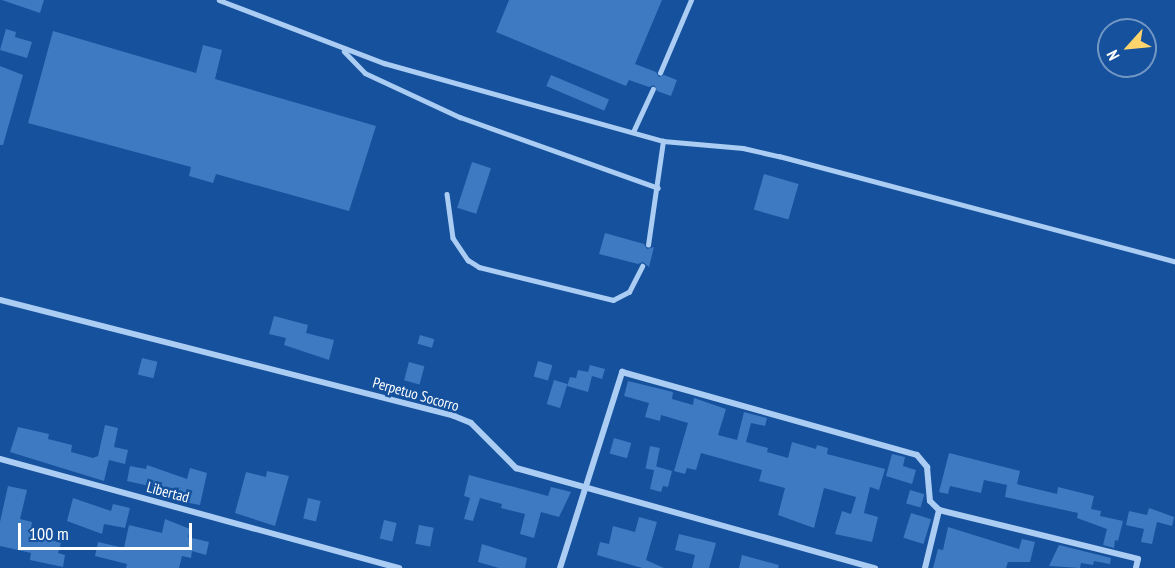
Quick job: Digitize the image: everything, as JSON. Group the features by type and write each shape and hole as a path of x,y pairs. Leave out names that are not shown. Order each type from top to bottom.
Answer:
{"street":[{"name":"Perpetuo Socorro","path":"0,300 454,416 471,423 516,468 875,568"},
{"path":"560,568 622,372 917,455 927,467 930,501 939,510 1138,559 1136,568"},
{"name":"Libertad","path":"0,459 399,568"},
{"path":"925,568 939,510"}],"lane":[{"path":"219,0 342,49 663,141 743,148 779,156 1175,261"},
{"path":"660,73 691,0"},
{"path":"342,49 365,73 460,117 658,188"},
{"path":"633,132 653,89"},
{"path":"648,245 663,141"},
{"path":"447,194 453,238 468,260 479,267 613,300 630,292 642,266"}],"building":[{"path":"2,0 44,0 40,13"},
{"path":"509,0 662,0 635,64 656,72 659,77 664,75 677,80 671,96 657,91 654,85 649,87 629,80 626,86 496,32"},
{"path":"6,29 16,32 15,37 32,42 27,58 0,50"},
{"path":"53,31 196,73 203,45 222,50 215,79 376,126 349,211 216,174 213,183 189,176 191,167 28,123"},
{"path":"0,66 23,75 3,145 0,145"},
{"path":"551,75 609,100 604,111 546,86"},
{"path":"472,162 491,168 476,214 457,208"},
{"path":"764,174 799,184 788,219 754,210"},
{"path":"605,233 644,244 647,249 654,247 649,267 643,262 638,264 599,254"},
{"path":"274,316 308,325 306,333 334,340 329,360 284,345 286,338 269,334"},
{"path":"420,335 434,339 432,348 418,344"},
{"path":"142,358 158,362 153,378 138,374"},
{"path":"538,361 552,365 548,381 534,376"},
{"path":"409,362 424,366 420,384 404,380"},
{"path":"590,365 605,369 602,379 592,376 588,392 567,386 570,377 576,378 578,370 588,372"},
{"path":"554,380 567,384 560,408 547,404"},
{"path":"628,381 673,392 672,399 693,405 694,398 726,409 718,435 737,440 744,412 767,418 765,426 751,423 746,442 768,448 767,452 788,458 792,442 816,449 817,445 828,448 827,454 885,469 879,490 870,487 864,513 878,517 872,542 835,534 842,511 851,514 856,497 824,488 814,528 778,515 785,488 759,481 762,470 701,453 696,470 687,468 685,474 674,471 688,423 661,415 660,421 645,417 649,403 624,396"},
{"path":"105,425 118,428 114,447 128,450 125,464 109,460 104,481 10,452 18,427 49,434 48,439 72,445 71,452 93,458 98,456"},
{"path":"614,438 631,443 627,458 610,453"},
{"path":"650,446 660,448 655,470 646,469"},
{"path":"949,453 1020,471 1017,484 1020,485 1057,494 1058,487 1094,496 1091,509 1101,511 1100,516 1123,521 1118,541 1115,540 1114,548 1103,545 1107,529 1077,518 1078,513 1005,497 1007,485 984,480 981,493 950,486 948,494 939,492"},
{"path":"892,454 905,457 903,466 916,470 912,484 886,476"},
{"path":"147,465 187,479 190,468 207,473 200,505 161,498 163,489 127,481 130,466 146,469"},
{"path":"655,466 672,471 668,487 663,486 661,492 650,489"},
{"path":"267,471 289,476 275,526 235,513 246,472 266,477"},
{"path":"469,475 548,496 551,487 571,492 559,517 541,512 534,538 520,534 525,514 501,508 502,504 480,498 473,521 464,519 470,498 464,496"},
{"path":"8,486 27,490 20,519 32,522 30,534 61,543 58,553 65,555 63,567 30,560 31,553 0,546 0,522"},
{"path":"910,490 924,494 921,508 906,503"},
{"path":"73,498 111,511 113,504 130,508 125,528 104,524 102,534 67,521"},
{"path":"308,498 321,501 316,521 303,518"},
{"path":"1149,508 1174,517 1172,526 1157,522 1152,544 1141,542 1144,529 1126,525 1129,511 1147,515"},
{"path":"911,513 931,519 923,544 903,538"},
{"path":"639,517 657,522 646,560 664,568 642,568 597,555 600,542 609,544 613,526 635,532"},
{"path":"165,519 190,529 188,537 209,542 206,555 192,551 191,558 182,556 179,568 126,568 127,564 95,556 98,542 124,548 129,525 162,533"},
{"path":"384,520 397,523 392,541 380,539"},
{"path":"419,525 434,528 430,547 415,544"},
{"path":"948,527 1019,549 1022,539 1035,542 1030,562 1008,562 1006,568 933,568 938,549 943,550"},
{"path":"679,534 716,543 709,568 692,568 695,555 675,550"},
{"path":"482,544 527,558 525,568 499,568 478,562"},
{"path":"1059,545 1111,558 1110,564 1094,561 1093,565 1081,563 1080,568 1049,566"},
{"path":"742,555 779,565 778,568 739,568"}]}
